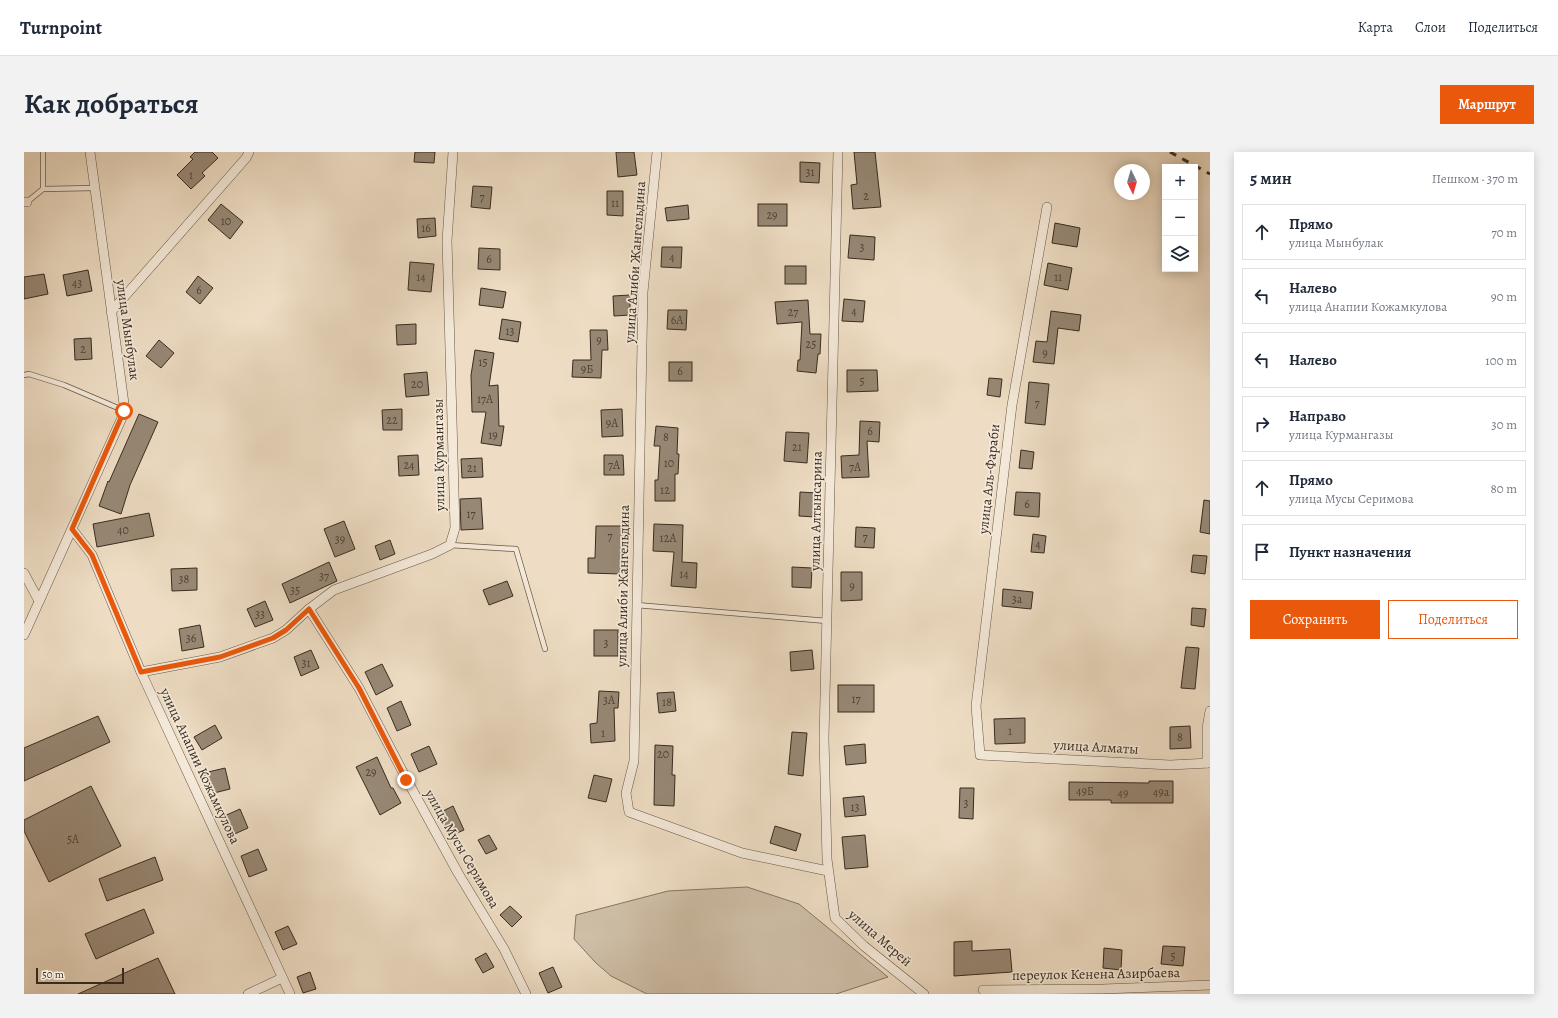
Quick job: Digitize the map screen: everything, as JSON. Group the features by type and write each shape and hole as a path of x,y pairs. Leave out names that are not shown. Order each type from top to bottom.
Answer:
{"street":[{"name":"улица Мынбулак","path":"90,152 124,411"},
{"path":"111,312 205,205 249,152"},
{"name":"улица Курмангазы","path":"450,545 455,528 448,242 453,152"},
{"name":"улица Алиби Жангельдина","path":"657,152 643,292 634,761 626,793 629,812 742,853 828,871"},
{"name":"улица Алтынсарина","path":"828,871 826,859 824,738 838,152"},
{"name":"улица Аль-Фараби","path":"980,755 976,706 1012,405 1047,207"},
{"path":"24,635 124,411"},
{"name":"улица Анапии Кожамкулова","path":"72,529 92,555 141,672 290,994"},
{"path":"141,672 220,657 273,638 286,630 309,609 334,590 432,554 450,545"},
{"path":"24,573 39,601"},
{"name":"улица Мусы Серимова","path":"309,609 359,688 406,780 454,866 504,949 526,994"},
{"path":"1208,763 1207,728 1210,710"},
{"name":"улица Алматы","path":"980,755 1170,765 1208,763"},
{"name":"улица Мерей","path":"828,871 835,918 864,946 924,994"},
{"path":"248,994 282,978"},
{"name":"переулок Кенена Азирбаева","path":"983,990 1103,989 1210,985"}],"lane":[{"path":"43,152 43,189"},
{"path":"25,202 43,189 95,188"},
{"path":"24,375 29,374 64,385 124,411"},
{"path":"450,545 516,549 545,649"},
{"path":"636,605 827,621"}],"shaded area":[{"path":"747,887 799,904 888,977 836,994 647,994 611,976 595,962 574,939 576,915 668,891"}],"building":[{"path":"195,152 212,152 218,158 202,173 205,176 191,189 177,175 193,159 190,157"},
{"path":"415,152 435,152 434,163 414,162"},
{"path":"616,152 634,152 637,175 618,177"},
{"path":"854,152 875,152 881,207 853,209 851,185 857,184"},
{"path":"800,162 820,163 819,183 800,182"},
{"path":"473,186 492,187 490,209 471,207"},
{"path":"607,191 623,191 623,216 607,215"},
{"path":"221,204 243,222 230,239 208,220"},
{"path":"758,204 787,204 787,226 758,226"},
{"path":"688,205 689,219 667,221 665,208"},
{"path":"435,218 436,236 418,238 417,219"},
{"path":"1055,223 1080,228 1077,247 1052,243"},
{"path":"850,235 875,237 874,260 848,258"},
{"path":"662,247 682,247 681,268 661,267"},
{"path":"479,248 500,249 500,270 478,269"},
{"path":"410,262 434,264 431,292 408,290"},
{"path":"1048,263 1072,268 1068,290 1044,285"},
{"path":"785,266 806,266 806,284 785,284"},
{"path":"88,270 92,291 67,296 63,275"},
{"path":"44,274 48,294 24,299 24,277"},
{"path":"198,276 213,288 200,304 186,292"},
{"path":"481,288 506,292 503,308 479,305"},
{"path":"630,295 630,315 614,316 613,296"},
{"path":"844,299 865,301 863,322 842,321"},
{"path":"808,300 810,334 821,334 820,354 818,354 816,373 797,371 798,360 800,360 802,322 777,324 775,302"},
{"path":"668,310 687,310 686,330 667,329"},
{"path":"1051,311 1081,315 1079,331 1058,328 1054,364 1033,362 1036,341 1047,342"},
{"path":"502,319 521,322 518,342 499,339"},
{"path":"416,324 416,344 397,345 396,325"},
{"path":"590,330 607,330 608,350 602,350 601,378 572,377 573,360 591,360"},
{"path":"91,338 92,359 75,360 74,339"},
{"path":"159,340 174,353 161,368 146,356"},
{"path":"475,350 494,353 489,386 498,385 499,426 504,426 501,446 481,443 486,412 472,412 471,375"},
{"path":"669,362 692,362 692,381 669,381"},
{"path":"847,370 877,370 878,391 847,392"},
{"path":"427,372 429,395 406,397 404,374"},
{"path":"989,378 1002,379 1000,397 987,395"},
{"path":"1029,382 1049,384 1045,425 1025,423"},
{"path":"402,409 402,430 383,430 382,410"},
{"path":"622,409 623,436 602,437 601,410"},
{"path":"139,414 158,422 130,485 121,514 99,506 108,481 109,482"},
{"path":"860,421 880,422 879,442 867,441 869,477 842,478 841,456 859,455"},
{"path":"656,426 678,428 677,454 679,454 678,474 675,474 675,501 655,501 655,480 658,480 660,446 654,446"},
{"path":"786,432 809,433 807,463 784,461"},
{"path":"1021,450 1034,452 1032,469 1019,468"},
{"path":"418,455 419,475 399,476 398,456"},
{"path":"604,455 623,455 624,475 604,475"},
{"path":"482,458 483,477 462,478 461,459"},
{"path":"800,492 817,493 815,517 799,516"},
{"path":"1016,492 1040,493 1039,517 1014,515"},
{"path":"481,498 483,529 461,530 460,499"},
{"path":"1204,500 1210,501 1210,534 1200,532"},
{"path":"149,513 154,536 97,547 93,524"},
{"path":"344,521 355,549 335,557 324,529"},
{"path":"654,524 683,525 682,562 697,563 696,588 671,586 674,552 653,551"},
{"path":"596,526 625,526 624,546 621,546 621,574 588,573 588,558 595,558"},
{"path":"856,527 875,528 874,548 855,547"},
{"path":"1033,534 1046,536 1044,553 1031,552"},
{"path":"390,540 395,554 380,560 375,546"},
{"path":"1193,555 1207,556 1205,574 1191,572"},
{"path":"329,562 337,581 290,603 282,584"},
{"path":"792,567 812,568 811,588 792,587"},
{"path":"197,568 197,590 172,591 171,569"},
{"path":"841,572 862,572 862,600 841,601"},
{"path":"507,581 513,596 489,605 483,590"},
{"path":"1003,589 1033,592 1031,609 1002,606"},
{"path":"265,601 273,620 255,627 247,609"},
{"path":"1192,608 1206,609 1204,627 1191,625"},
{"path":"200,625 204,647 182,651 179,629"},
{"path":"594,630 618,630 618,656 594,656"},
{"path":"1186,647 1199,648 1195,689 1181,688"},
{"path":"311,650 319,668 301,676 294,657"},
{"path":"812,650 814,669 791,671 790,652"},
{"path":"382,664 393,686 376,695 365,672"},
{"path":"838,685 874,685 874,712 838,712"},
{"path":"599,691 619,692 618,708 614,708 615,741 591,743 590,724 597,723"},
{"path":"674,692 676,711 659,713 657,693"},
{"path":"401,701 411,725 397,731 387,708"},
{"path":"98,716 110,742 24,781 24,748"},
{"path":"1025,718 1025,743 995,744 994,719"},
{"path":"215,725 222,738 202,750 194,737"},
{"path":"1190,726 1191,748 1170,749 1170,727"},
{"path":"792,732 807,733 803,776 788,774"},
{"path":"865,744 866,763 846,765 844,746"},
{"path":"655,745 673,746 672,775 675,775 674,806 654,805"},
{"path":"429,746 437,764 419,772 411,754"},
{"path":"377,757 391,788 393,788 401,803 380,815 356,767"},
{"path":"225,768 230,789 210,794 204,773"},
{"path":"594,775 612,779 606,802 588,798"},
{"path":"1149,781 1173,781 1173,803 1111,803 1111,800 1069,800 1069,782 1149,783"},
{"path":"91,786 121,846 49,882 24,831 24,820"},
{"path":"960,788 974,788 973,819 959,818"},
{"path":"864,796 866,815 845,817 843,798"},
{"path":"453,806 464,830 450,836 439,813"},
{"path":"240,809 248,828 230,836 222,817"},
{"path":"775,826 801,834 796,851 770,843"},
{"path":"489,835 497,849 486,854 478,840"},
{"path":"865,835 868,867 845,869 842,837"},
{"path":"258,849 267,870 249,877 241,856"},
{"path":"155,857 163,880 107,901 99,879"},
{"path":"510,906 522,917 512,927 500,915"},
{"path":"144,909 154,933 96,959 85,934"},
{"path":"288,926 297,944 283,950 275,932"},
{"path":"972,941 972,951 1010,949 1012,972 954,976 954,942"},
{"path":"1163,946 1185,947 1183,966 1161,964"},
{"path":"1104,948 1122,950 1121,970 1103,968"},
{"path":"486,953 494,967 483,973 475,959"},
{"path":"158,958 175,994 78,994"},
{"path":"553,967 562,987 548,993 539,973"},
{"path":"310,972 316,989 303,993 297,977"}],"railway":[{"path":"1170,152 1210,174"}],"route":[{"path":"124,411 72,529 92,555 141,672 220,657 273,638 286,630 309,609 359,688 406,780"}]}
